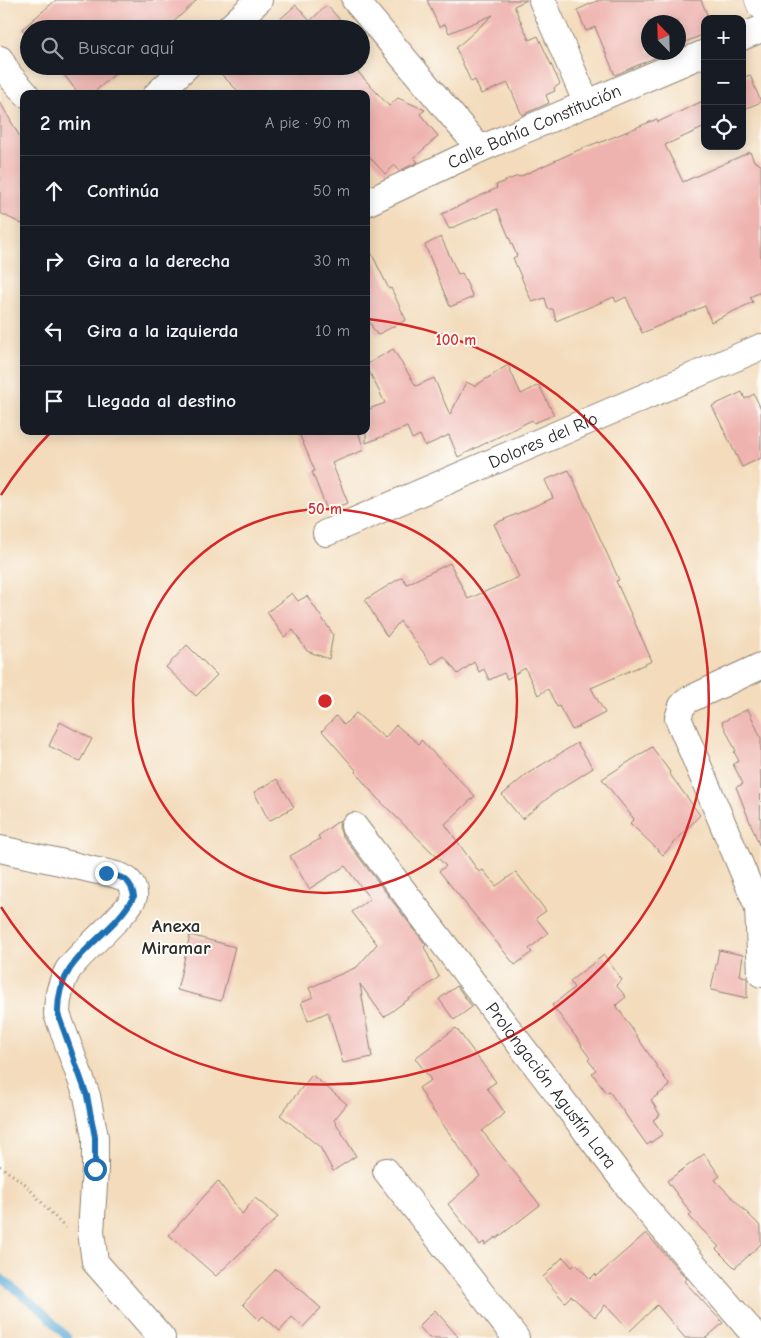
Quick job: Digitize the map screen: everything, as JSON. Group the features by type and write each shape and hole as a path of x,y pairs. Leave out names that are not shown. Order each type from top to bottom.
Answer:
{"main road":[{"path":"759,0 761,5"}],"street":[{"path":"238,20 259,0"},
{"path":"355,0 480,149"},
{"path":"542,0 587,104"},
{"path":"746,35 761,29"},
{"name":"Calle Bahía Constitución","path":"370,201 480,149 701,54"},
{"path":"0,59 9,75 22,90"},
{"path":"160,90 177,75"},
{"name":"Dolores del Río","path":"326,533 761,347"},
{"path":"761,666 688,700 682,706 678,718 758,907 761,974"},
{"name":"Prolongación Agustín Lara","path":"354,826 636,1197 757,1338"},
{"path":"0,849 106,873 126,879 132,886 134,896 129,905 86,948 68,970 60,988 57,1001 58,1014 87,1096 95,1137 91,1232 95,1262 162,1338"},
{"path":"386,1171 516,1338"}],"path":[{"path":"0,1166 25,1184 95,1262"}],"building":[{"path":"56,0 197,0 176,20 33,20"},
{"path":"427,0 527,0 514,6 529,40 538,36 560,84 554,88 555,91 546,95 549,103 522,115 508,83 481,94 475,80 471,82 456,48 493,15 449,33 445,24 439,27"},
{"path":"599,0 701,0 707,15 701,15 701,36 686,42 686,15 641,15 641,60 650,60 615,75 595,27 586,31 577,10"},
{"path":"296,5 309,20 279,20"},
{"path":"327,5 340,20 311,20"},
{"path":"64,75 114,75 97,90 76,90"},
{"path":"222,75 361,75 389,106 398,98 425,110 420,114 438,136 414,158 418,162 399,171 395,165 385,174 370,157 370,90 237,90"},
{"path":"750,75 761,102 746,108 746,105 746,76"},
{"path":"0,102 20,137 20,223 0,213"},
{"path":"701,102 701,129 665,145 683,182 750,152 754,161 761,165 761,292 750,297 753,302 711,322 705,306 642,333 626,297 616,302 614,297 556,321 553,309 548,309 545,298 532,302 513,258 517,256 497,209 449,229 442,214 497,188 496,185 657,119 658,122"},
{"path":"441,237 458,274 462,273 473,297 450,307 425,245"},
{"path":"370,250 406,320 377,335 370,323"},
{"path":"393,349 416,386 434,378 450,415 466,382 475,386 508,365 521,394 539,385 554,415 534,423 532,420 458,457 449,435 425,446 420,435 412,439 407,427 366,443 366,435 370,435 370,409 385,403 370,373 370,363"},
{"path":"742,392 745,399 754,394 761,409 761,458 742,467 712,406"},
{"path":"300,435 359,435 364,450 332,463 348,503 327,510 312,472 315,471"},
{"path":"569,470 619,580 616,581 652,661 591,688 605,713 572,730 548,689 538,695 525,668 507,679 504,673 489,680 484,669 479,672 474,662 458,674 444,656 432,664 400,621 387,637 365,600 402,577 407,584 450,563 468,599 519,577 494,524 553,498 545,480"},
{"path":"292,593 298,601 307,596 333,634 329,659 307,651 293,630 284,637 267,612"},
{"path":"187,645 217,675 196,696 166,667"},
{"path":"748,709 761,738 760,847 736,787 743,784 733,764 739,761 722,722"},
{"path":"356,713 385,738 396,725 419,744 421,740 475,796 445,824 479,872 483,870 496,886 516,872 546,911 536,918 548,933 529,949 532,952 515,965 439,871 446,866 376,797 355,772 356,770 322,731 336,716 344,725"},
{"path":"60,722 92,739 80,761 49,746"},
{"path":"577,743 593,768 553,794 522,819 502,795 527,774"},
{"path":"652,747 700,815 663,855 630,823 634,819 602,779"},
{"path":"277,779 294,807 269,821 254,792"},
{"path":"340,820 339,827 342,835 426,945 424,947 439,977 384,1017 360,984 372,1057 343,1063 328,1012 308,1021 301,1002 313,997 309,988 357,967 377,944 352,912 370,899 345,866 309,889 290,856 320,839 318,836"},
{"path":"190,935 235,947 221,1001 177,990"},
{"path":"719,950 743,955 740,975 747,978 747,998 711,990"},
{"path":"604,955 622,980 616,985 626,997 616,1005 670,1086 651,1100 660,1115 653,1120 663,1134 647,1145 609,1091 606,1093 592,1073 596,1070 588,1060 590,1058 552,1005 574,988 570,981"},
{"path":"457,986 472,1007 454,1020 439,999"},
{"path":"456,1028 496,1082 487,1088 505,1113 482,1131 540,1205 496,1239 496,1237 485,1245 484,1242 480,1245 448,1204 480,1176 424,1098 419,1088 431,1080 415,1058"},
{"path":"312,1075 347,1104 334,1120 356,1156 333,1171 320,1147 280,1115"},
{"path":"704,1154 720,1176 715,1180 761,1227 761,1244 735,1268 716,1249 719,1247 689,1216 692,1214 667,1181"},
{"path":"218,1181 242,1214 255,1198 278,1217 216,1276 169,1235"},
{"path":"646,1233 687,1279 684,1281 723,1323 706,1338 685,1338 657,1305 630,1331 605,1305 595,1317 571,1296 565,1302 543,1277 563,1257 572,1267 576,1264 590,1279 595,1274 597,1276"},
{"path":"276,1269 321,1308 303,1327 292,1317 280,1331 263,1316 259,1320 243,1304"},
{"path":"435,1310 459,1338 429,1338 419,1326"}],"waterway":[{"path":"0,1277 42,1311 68,1338"}],"district":[{"name":"Anexa Miramar","path":"176,936"}],"route":[{"path":"95,1169 95,1137 87,1096 58,1014 57,1001 60,988 68,970 86,948 120,916 134,896 132,886 126,879 106,873"}]}
